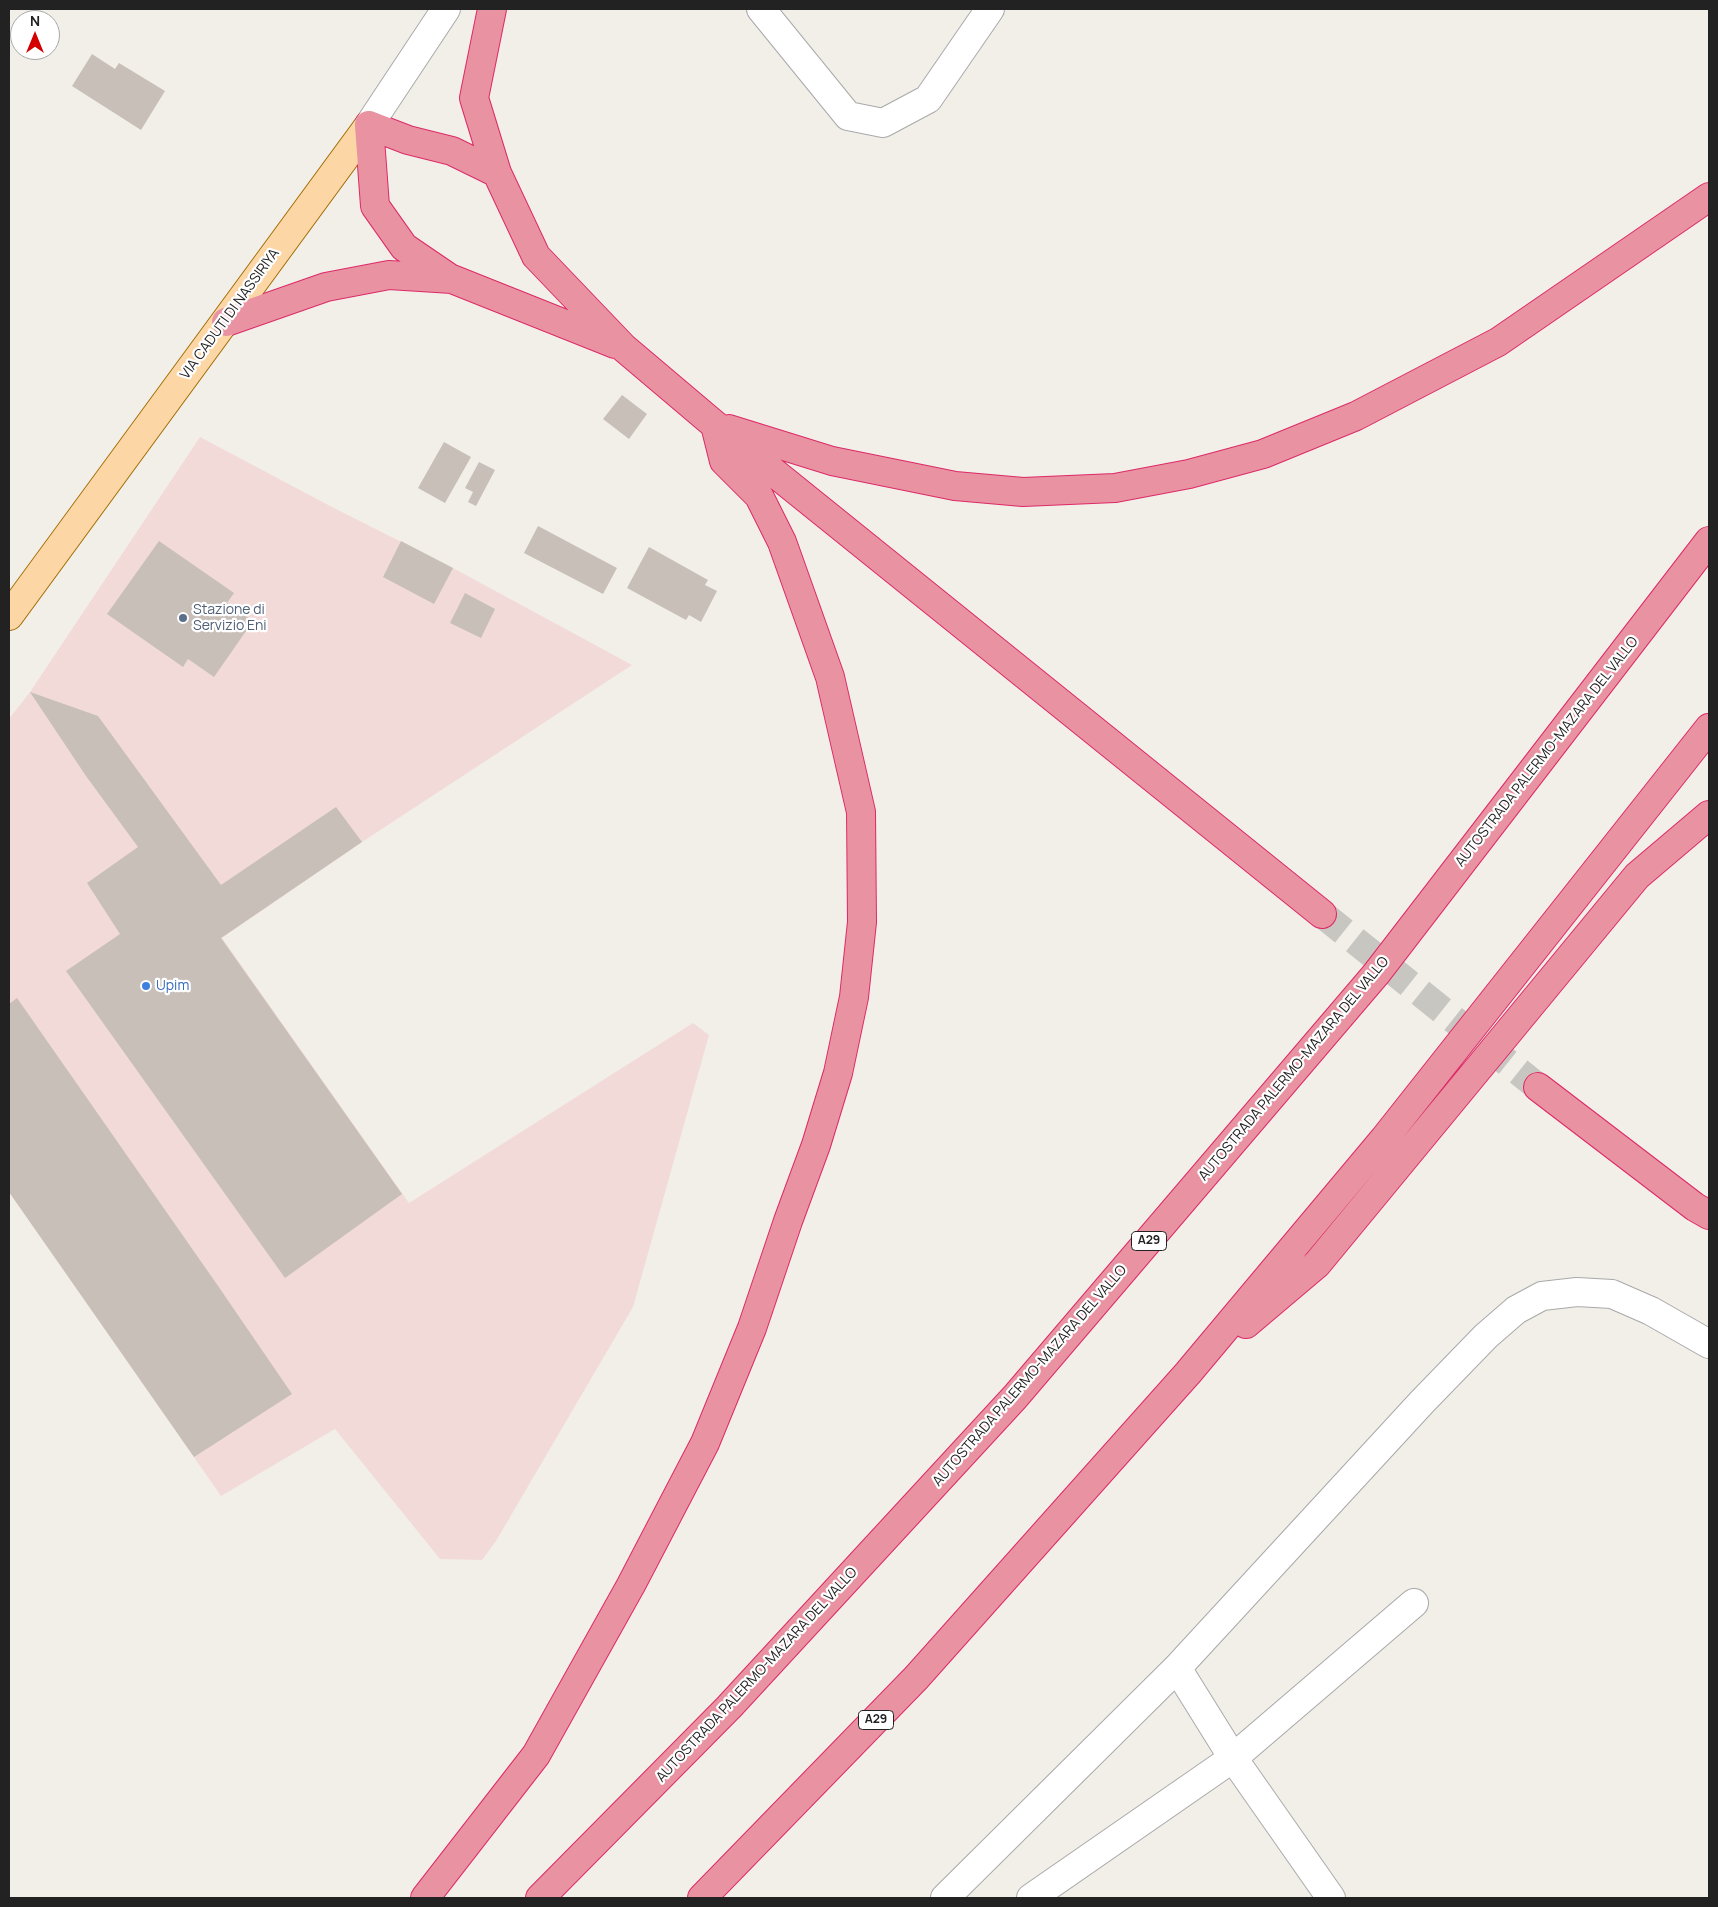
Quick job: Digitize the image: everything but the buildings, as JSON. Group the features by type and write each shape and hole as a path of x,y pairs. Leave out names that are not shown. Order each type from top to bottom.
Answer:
{"highway":[{"path":"492,9 474,98 496,173 536,256 624,348 716,425 1322,914"},
{"path":"496,173 452,151 408,140 369,124 375,206 404,247 452,279 624,348"},
{"path":"716,425 832,461 955,486 1024,492 1114,488 1189,474 1263,454 1356,416 1498,342 1709,197"},
{"path":"226,322 326,287 389,275 452,279"},
{"path":"425,1898 536,1755 631,1585 706,1443 752,1328 816,1145 838,1073 854,997 862,922 861,812 832,687 782,542 759,496 724,461 716,425"},
{"name":"AUTOSTRADA PALERMO-MAZARA DEL VALLO","path":"540,1898 729,1708 1016,1397 1376,974 1709,541"},
{"name":"A29","path":"702,1898 916,1678 1188,1373 1384,1138 1709,728"},
{"path":"1188,1373 1317,1264 1638,876 1709,815"},
{"path":"1538,1086 1695,1207 1709,1215"}],"main road":[{"name":"VIA CADUTI DI NASSIRIYA","path":"9,616 131,447 226,322 369,124"}],"street":[{"name":"VIA CADUTI DI NASSIRIYA","path":"369,124 446,9"},
{"path":"761,9 848,116 883,123 928,99 990,9"},
{"path":"945,1898 1177,1668 1422,1402 1486,1336 1516,1310 1542,1296 1577,1292 1612,1294 1651,1311 1709,1344"},
{"path":"1032,1898 1233,1758 1414,1603"},
{"path":"1177,1668 1233,1758 1331,1898"}],"shaded area":[{"path":"200,437 453,568 632,665 362,842 222,938 409,1203 693,1023 709,1035 633,1307 496,1541 482,1560 440,1559 335,1429 221,1496 9,1192 9,719 30,692"}],"tunnel":[{"path":"1322,914 1538,1087"}],"place":[{"name":"Stazione di Servizio Eni","path":"183,618"},
{"name":"Upim","path":"146,986"}]}
